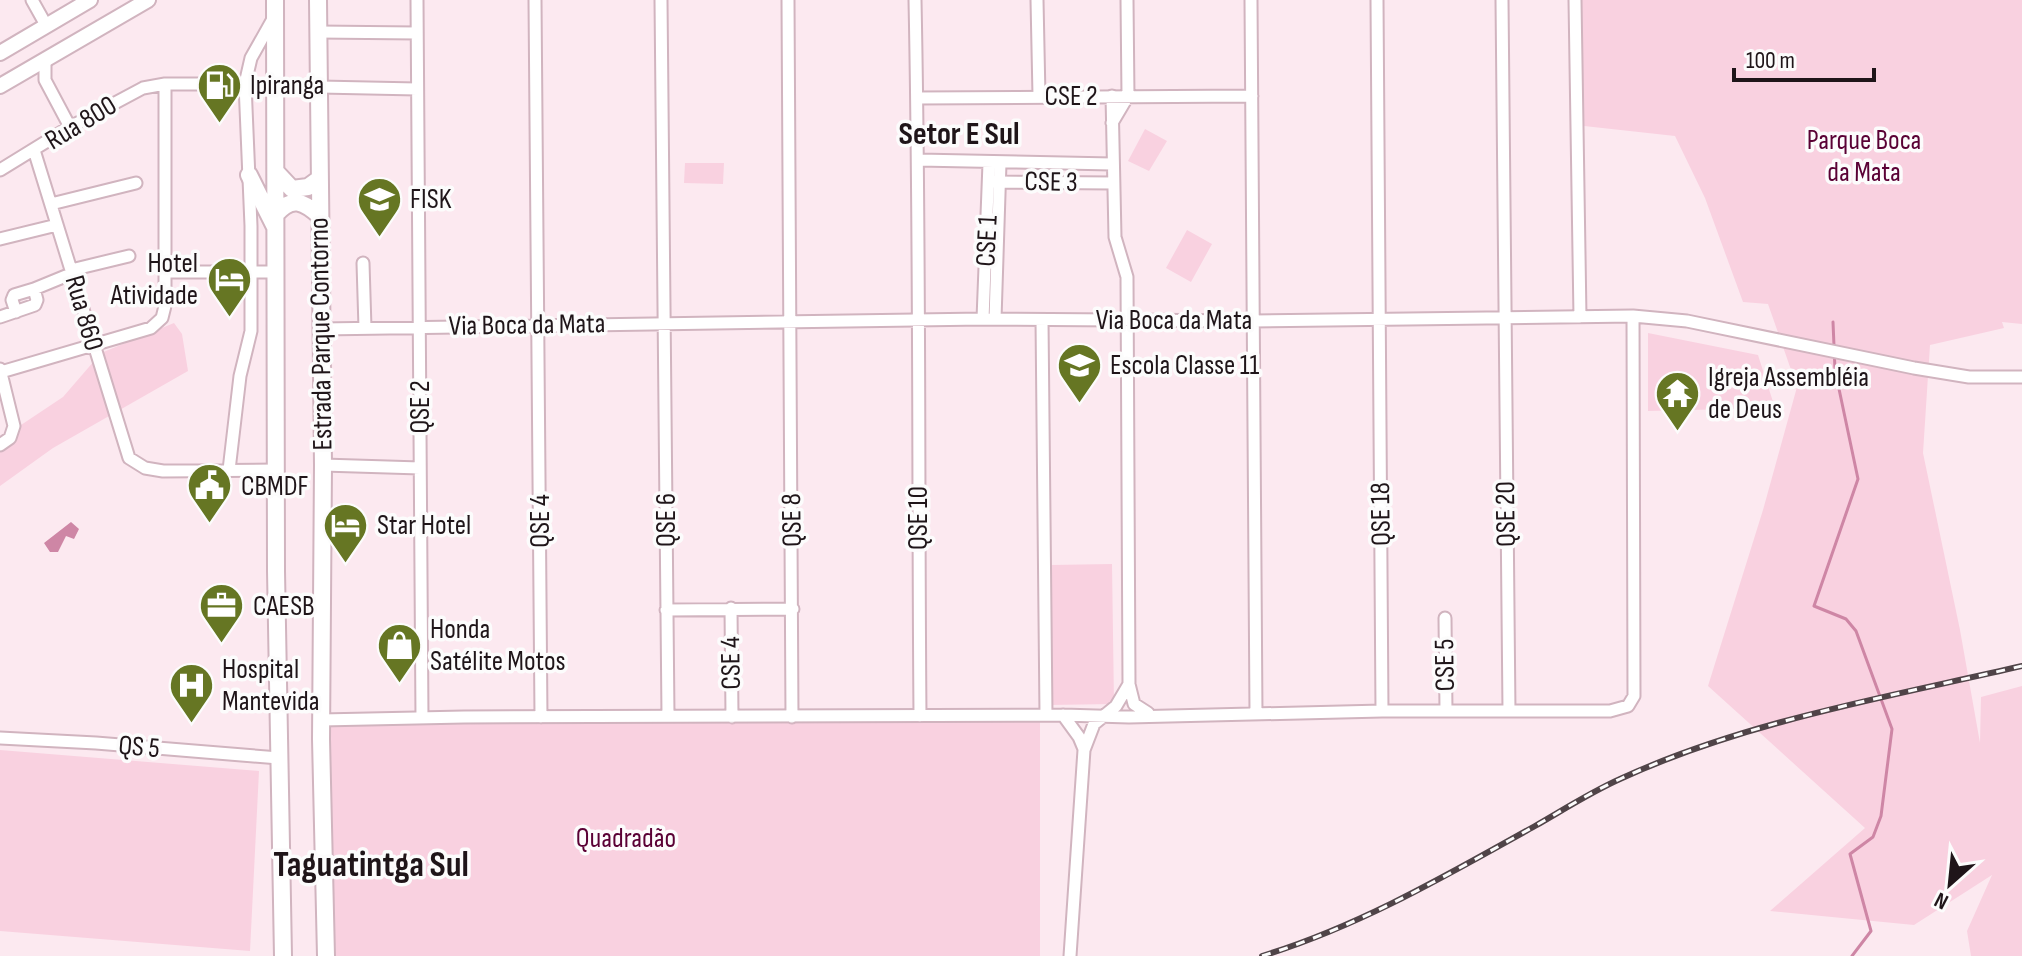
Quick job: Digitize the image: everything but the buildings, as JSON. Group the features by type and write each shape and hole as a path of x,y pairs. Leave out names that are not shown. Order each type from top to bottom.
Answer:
{"highway":[{"name":"Estrada Parque Contorno","path":"318,0 323,465 321,720 326,955"},
{"name":"Estrada Parque Contorno","path":"276,7 279,758 283,956"},
{"path":"277,173 292,189 308,187 319,179"},
{"path":"249,175 276,221"},
{"path":"276,221 285,203 293,202 309,206 320,216"}],"main road":[{"path":"0,53 90,0"},
{"path":"0,86 148,0"}],"street":[{"path":"32,0 46,25"},
{"name":"QSE 2","path":"417,0 422,718"},
{"name":"QSE 4","path":"535,0 541,717"},
{"name":"QSE 6","path":"661,0 668,716"},
{"name":"QSE 8","path":"788,0 792,717"},
{"name":"QSE 10","path":"915,0 919,160 920,716"},
{"path":"1037,0 1039,96"},
{"path":"1112,123 1128,96 1127,0"},
{"path":"1251,0 1256,713"},
{"name":"QSE 18","path":"1377,0 1382,711"},
{"name":"QSE 20","path":"1502,0 1509,711"},
{"path":"1575,0 1580,317"},
{"path":"276,7 251,58 245,84 251,331 240,376 229,470 277,470"},
{"path":"318,32 417,33"},
{"path":"45,60 45,80 70,127"},
{"path":"26,71 45,80"},
{"path":"0,445 10,438 14,426 0,371 151,328 158,323 165,306 165,84"},
{"name":"Rua 800","path":"0,170 132,92 165,84 245,84"},
{"path":"320,87 417,89"},
{"path":"1112,96 1115,237 1127,277 1129,684 1134,704 1152,715"},
{"name":"CSE 2","path":"917,98 1252,96"},
{"name":"Rua 860","path":"34,150 125,451 136,464 145,468 163,471 229,470"},
{"name":"CSE 3","path":"919,160 1112,164"},
{"name":"CSE 1","path":"989,319 995,163"},
{"name":"CSE 3","path":"995,182 1113,183"},
{"path":"51,204 136,183"},
{"path":"0,239 57,225"},
{"path":"0,317 16,312 13,297 72,272 129,256"},
{"path":"363,263 365,328"},
{"path":"165,272 276,272"},
{"path":"321,720 668,716 1105,717 1382,711 1610,711 1628,706 1634,696 1633,316"},
{"name":"Via Boca da Mata","path":"321,329 989,319 1253,321 1633,316 1687,321 1969,377 2022,377"},
{"path":"1042,320 1046,715"},
{"path":"323,465 420,468"},
{"name":"CSE 4","path":"731,608 732,717"},
{"path":"666,610 793,609"},
{"name":"CSE 5","path":"1445,618 1446,711"},
{"path":"1070,956 1084,750 1091,729 1116,706 1129,684"},
{"path":"1063,715 1079,737 1084,750"},
{"name":"QS 5","path":"0,738 279,758"}],"green space":[{"name":"Parque Boca da Mata","path":"1575,0 2022,0 2022,324 2002,322 2004,328 1930,345 1923,453 1980,743 1981,697 2022,686 2022,956 1971,956 1967,931 1992,875 1914,925 1770,911 1865,828 1708,686 1763,510 1797,387 1768,304 1743,302 1705,198 1675,136 1575,125"},
{"path":"1145,129 1167,141 1149,171 1128,161"},
{"path":"685,163 724,163 723,184 684,183"},
{"path":"1187,230 1212,244 1191,282 1166,268"},
{"path":"174,323 182,334 188,371 53,448 0,486 0,439 63,397 101,353"},
{"path":"1648,333 1758,355 1775,408 1648,411"},
{"path":"1112,564 1114,704 1049,705 1051,565"},
{"name":"Quadradão","path":"1040,716 1040,956 335,956 321,721"},
{"path":"0,750 259,771 250,951 0,931"}],"shaded area":[{"path":"71,522 79,529 74,539 66,536 58,552 50,552 44,543"}],"waterway":[{"path":"1833,322 1835,370 1858,479 1814,606 1846,619 1856,631 1892,729 1881,816 1873,837 1850,854 1871,931 1852,956"}],"railway":[{"path":"1262,956 1368,915 1469,863 1598,790 1668,759 1717,741 1818,712 2022,666"}],"place":[{"name":"Ipiranga","path":"219,124"},
{"name":"FISK","path":"379,238"},
{"name":"Hotel Atividade","path":"229,318"},
{"name":"Escola Classe 11","path":"1079,404"},
{"name":"Igreja Assembléia de Deus","path":"1677,432"},
{"name":"CBMDF","path":"210,525"},
{"name":"Star Hotel","path":"346,564"},
{"name":"CAESB","path":"222,645"},
{"name":"Honda Satélite Motos","path":"399,684"},
{"name":"Hospital Mantevida","path":"191,724"}],"district":[{"name":"Setor E Sul","path":"959,134"},
{"name":"Taguatintga Sul","path":"371,865"}]}
